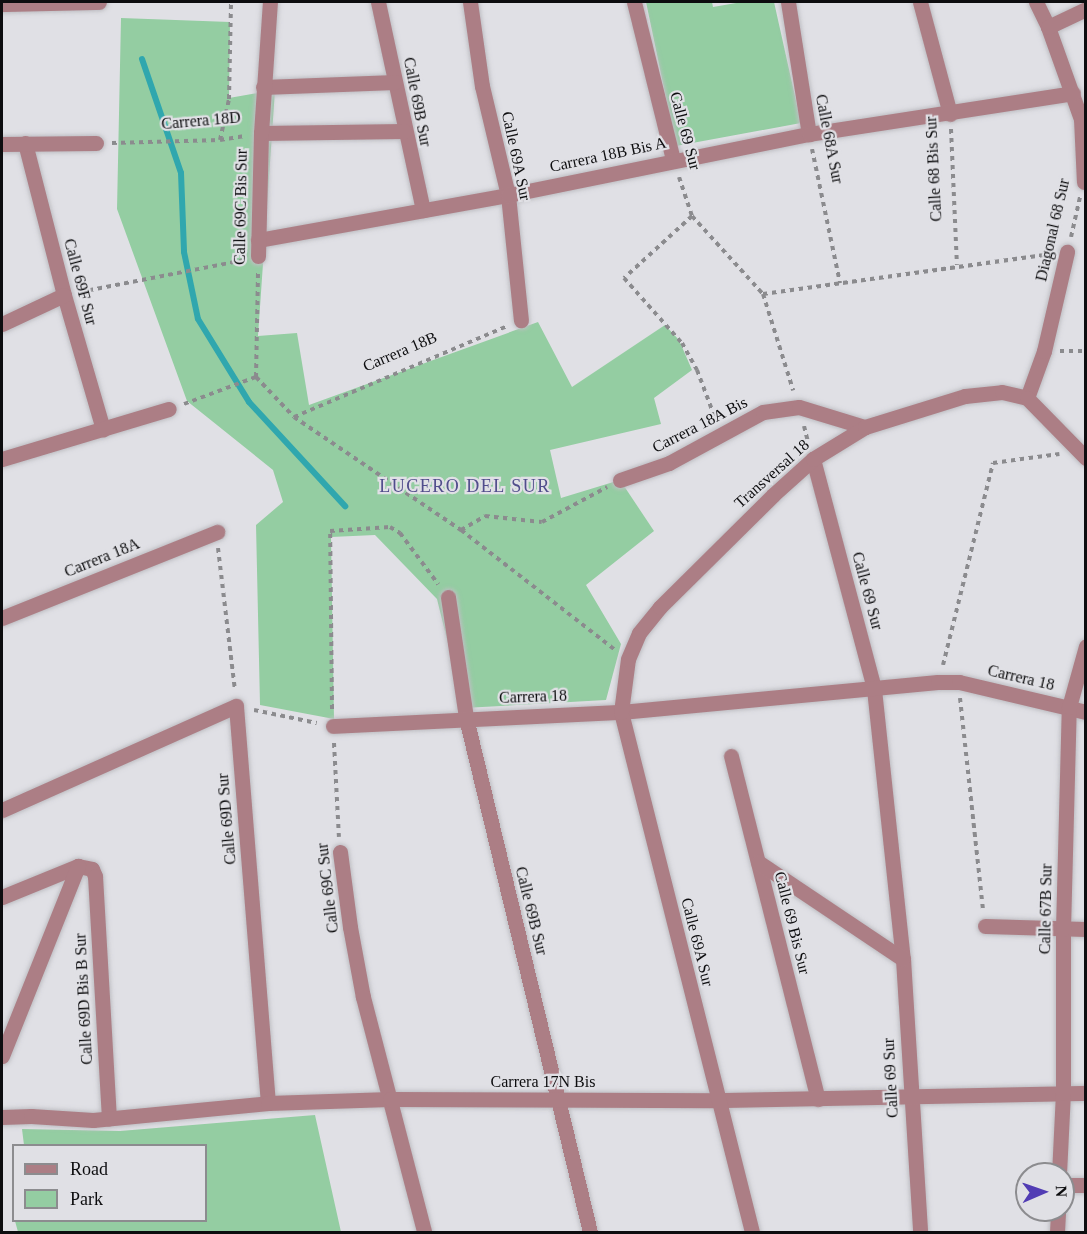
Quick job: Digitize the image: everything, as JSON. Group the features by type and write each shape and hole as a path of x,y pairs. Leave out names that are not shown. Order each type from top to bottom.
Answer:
{"street":[{"path":"2,4 99,2"},
{"name":"Calle 69C Bis Sur","path":"258,256 263,87 270,2"},
{"name":"Calle 69B Sur","path":"378,2 404,131 423,210"},
{"name":"Calle 69A Sur","path":"470,2 482,86 508,195 521,320"},
{"name":"Calle 69 Sur","path":"634,2 673,160"},
{"name":"Calle 68A Sur","path":"788,2 808,134"},
{"name":"Calle 68 Bis Sur","path":"920,2 950,114"},
{"name":"Diagonal 68 Sur","path":"1036,2 1048,27 1081,119 1084,182"},
{"path":"1048,27 1086,9"},
{"path":"263,87 395,82"},
{"name":"Carrera 18B Bis A","path":"258,240 508,195 808,134 950,114 1073,93"},
{"name":"Carrera 18D","path":"261,133 404,131"},
{"name":"Calle 69F Sur","path":"25,143 64,295 103,429"},
{"path":"2,144 96,143"},
{"name":"Diagonal 68 Sur","path":"1027,398 1044,351 1067,252"},
{"path":"2,324 64,295"},
{"name":"Transversal 18","path":"628,659 639,633 660,607 772,495 813,459 865,427 965,396 1002,392 1027,398"},
{"path":"1027,398 1081,455"},
{"name":"Carrera 18A Bis","path":"620,480 669,463 721,433 764,412 799,407 865,427"},
{"path":"2,459 169,409"},
{"name":"Calle 69 Sur","path":"813,459 874,689 903,959 920,1233"},
{"name":"Carrera 18A","path":"2,618 217,532"},
{"name":"Calle 69B Sur","path":"448,597 466,718 590,1233"},
{"name":"Calle 67B Sur","path":"1060,1162 1063,1093 1063,929 1069,707 1086,646"},
{"name":"Calle 69A Sur","path":"628,659 621,712 752,1233"},
{"name":"Carrera 18","path":"333,726 621,712 938,682 959,682 1086,712"},
{"path":"2,810 236,706"},
{"name":"Calle 69D Sur","path":"236,706 268,1103"},
{"name":"Calle 69 Bis Sur","path":"731,756 818,1099"},
{"name":"Calle 69C Sur","path":"340,852 356,963 424,1233"},
{"path":"758,862 903,959"},
{"path":"2,897 78,866"},
{"path":"2,1056 78,866"},
{"name":"Calle 69D Bis B Sur","path":"78,866 92,869 95,876 110,1119"},
{"path":"985,926 1086,929"},
{"name":"Carrera 17N Bis","path":"2,1117 110,1119 268,1103 390,1099 719,1100 1086,1094"}],"path":[{"path":"220,140 229,99 231,2"},
{"name":"Calle 68 Bis Sur","path":"950,114 957,265"},
{"name":"Carrera 18D","path":"96,143 220,140 261,133"},
{"name":"Calle 68A Sur","path":"808,134 840,283"},
{"name":"Calle 69 Sur","path":"673,160 692,216 764,294 813,459"},
{"name":"Diagonal 68 Sur","path":"1067,252 1084,182"},
{"path":"692,216 624,278 682,343 697,370 721,433"},
{"path":"764,294 957,265 1067,252"},
{"path":"64,295 202,270 258,256"},
{"name":"Calle 69C Bis Sur","path":"254,378 258,256"},
{"name":"Carrera 18B","path":"294,417 521,320"},
{"path":"1044,351 1086,351"},
{"path":"169,409 254,378 294,417 461,530 628,659"},
{"path":"938,682 993,463 1081,455"},
{"path":"461,530 485,516 542,522 620,480"},
{"name":"Calle 69C Sur","path":"340,852 333,726 330,531 390,527 400,533 448,597"},
{"path":"217,532 236,706 333,726"},
{"path":"959,682 985,926"}],"green space":[{"path":"646,2 712,2 713,7 742,2 774,2 801,123 676,146"},
{"path":"121,18 230,22 229,98 275,90 258,336 297,333 309,405 538,322 572,387 665,325 679,340 692,370 654,398 661,424 550,450 561,498 620,480 654,531 586,585 621,644 606,700 464,708 437,599 375,535 331,537 334,719 260,705 256,525 283,502 273,470 187,401 117,209"},
{"path":"315,1115 341,1232 18,1232 15,1222 207,1222 207,1144 24,1144 22,1129 120,1131"}],"waterway":[{"path":"142,59 181,173 184,252 198,319 249,402 345,506"}],"district":[{"name":"LUCERO DEL SUR","path":"465,486"}]}
